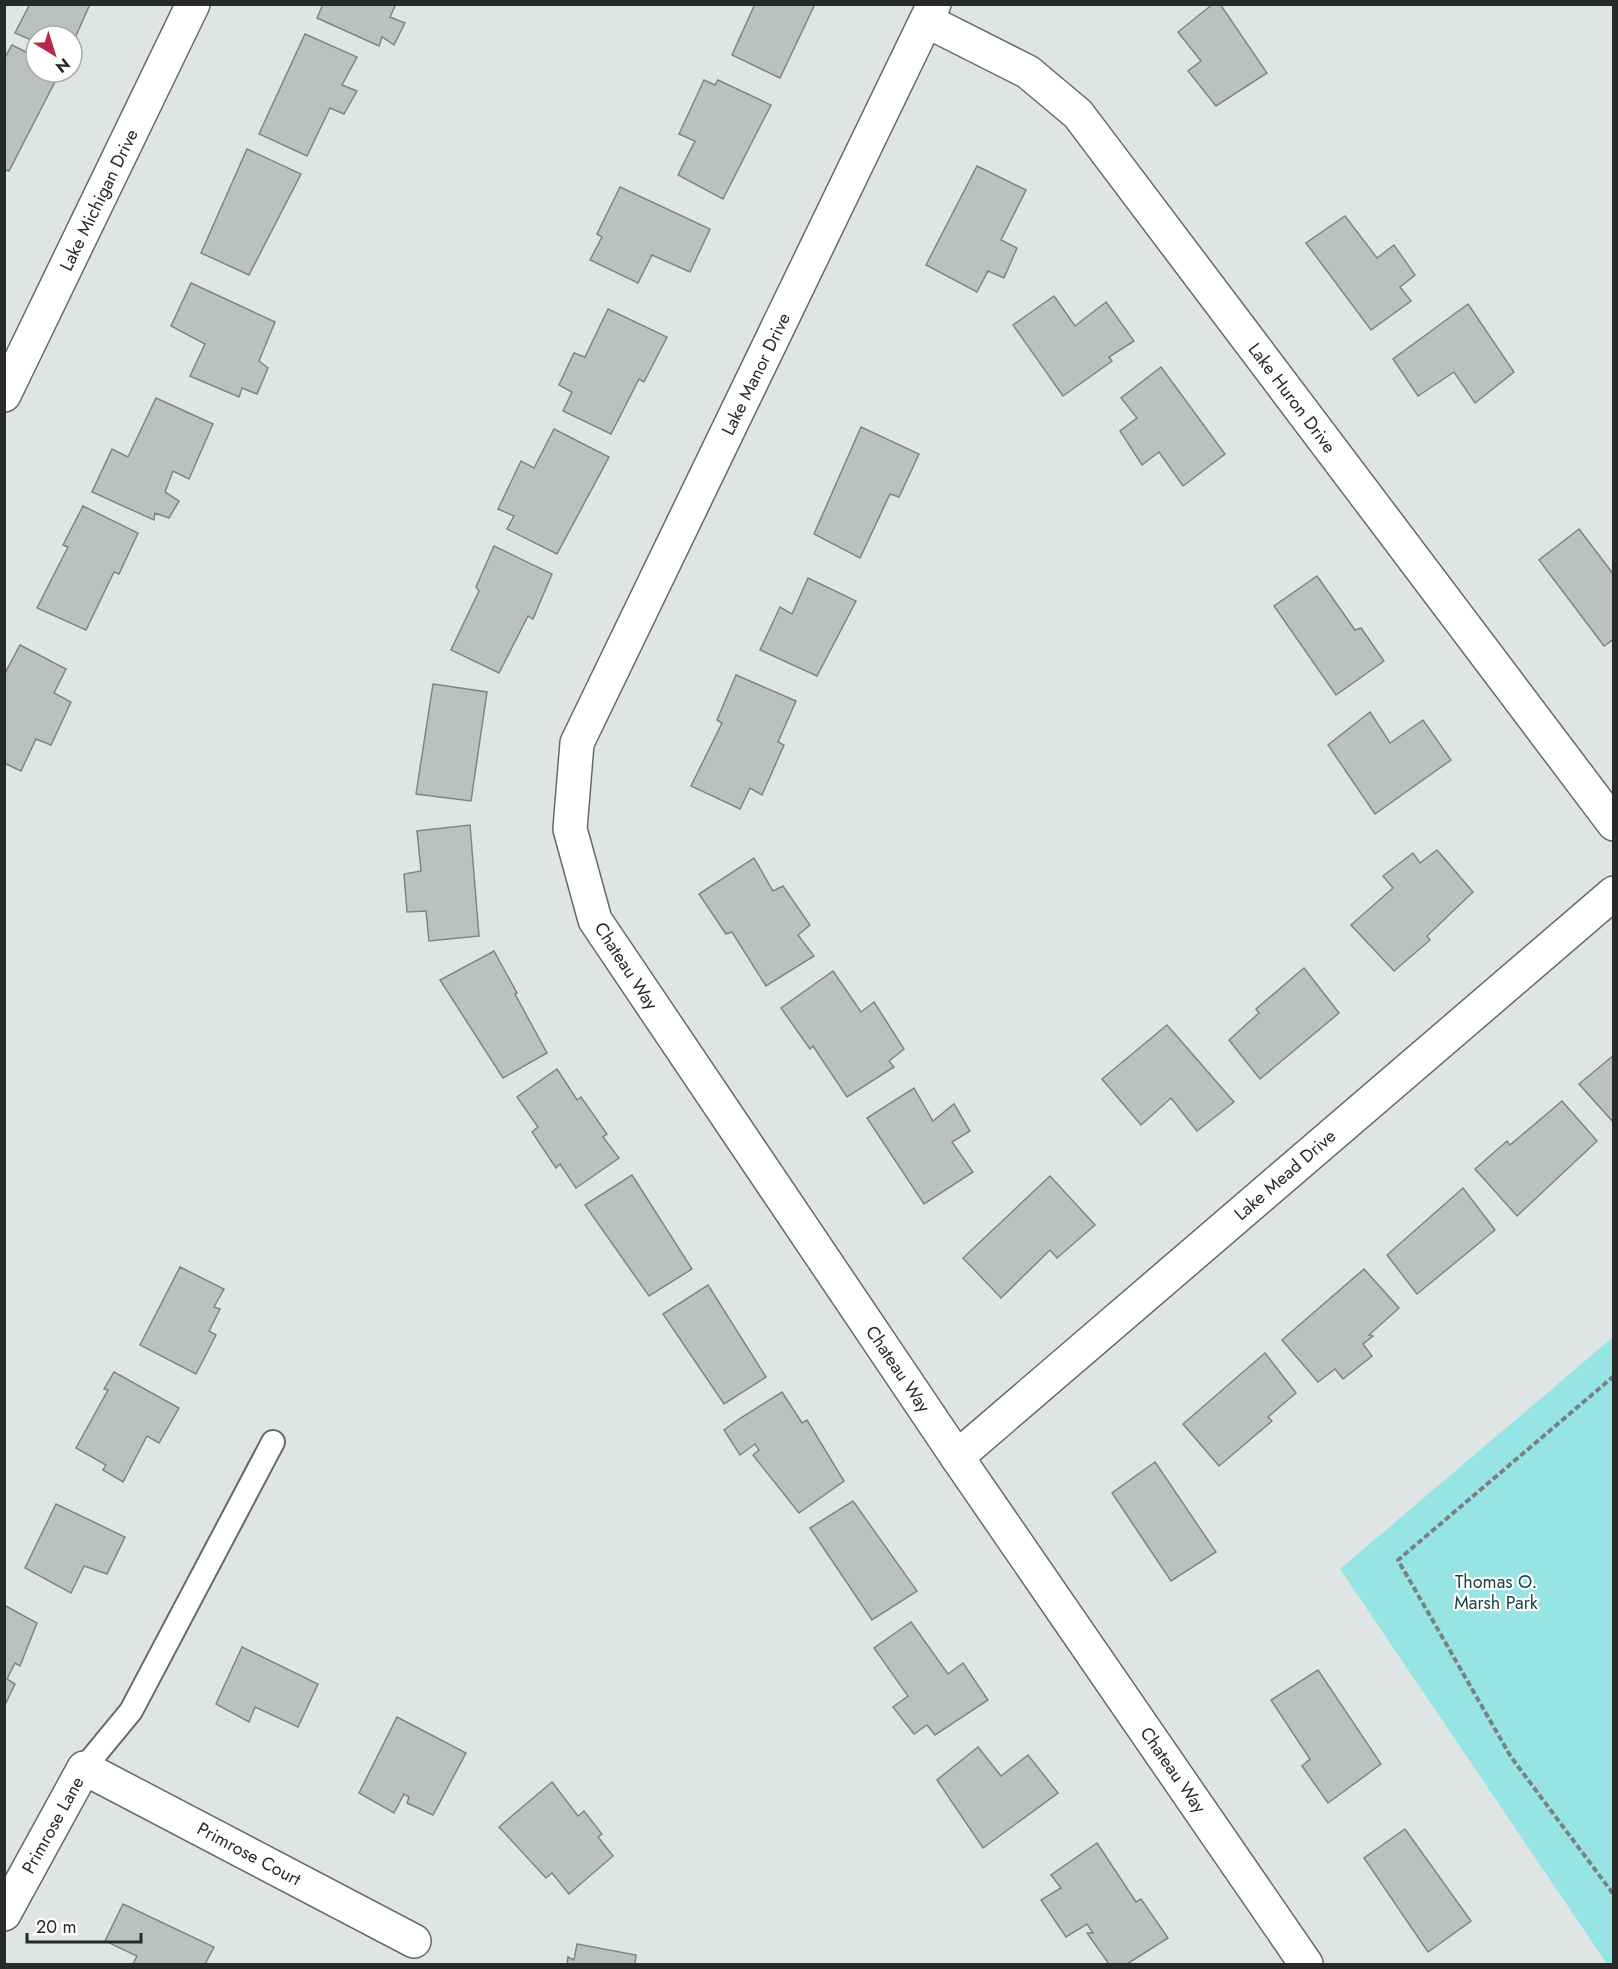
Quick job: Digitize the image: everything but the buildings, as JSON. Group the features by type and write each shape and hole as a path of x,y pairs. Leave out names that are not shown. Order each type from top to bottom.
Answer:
{"street":[{"name":"Lake Michigan Drive","path":"4,395 192,4"},
{"name":"Lake Manor Drive","path":"577,743 931,13"},
{"name":"Lake Huron Drive","path":"931,13 1028,72 1078,114 1614,824"},
{"name":"Chateau Way","path":"577,743 570,829 595,920 957,1457 1306,1965"},
{"name":"Lake Mead Drive","path":"957,1457 1614,893"},
{"name":"Primrose Lane","path":"4,1914 84,1768"},
{"name":"Primrose Court","path":"84,1768 414,1941"}],"lane":[{"path":"84,1768 131,1711 273,1442"}],"path":[{"path":"1614,1376 1398,1560 1511,1756 1614,1895"}],"green space":[{"name":"Thomas O. Marsh Park","path":"1613,1337 1614,1964 1607,1964 1340,1569"}]}
